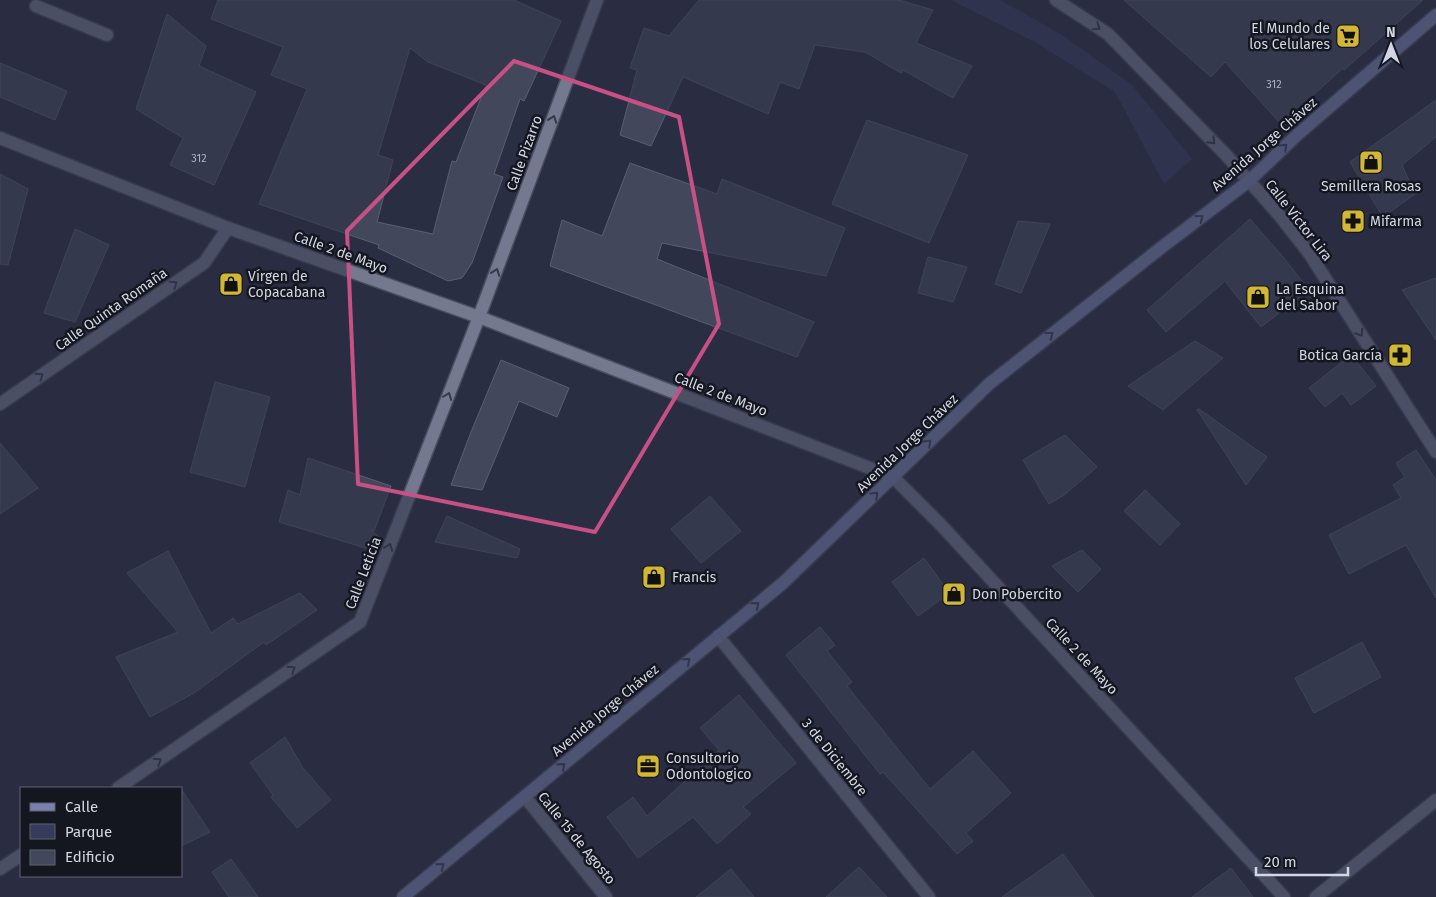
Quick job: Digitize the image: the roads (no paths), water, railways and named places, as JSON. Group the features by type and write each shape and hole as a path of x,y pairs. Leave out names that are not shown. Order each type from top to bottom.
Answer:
{"main road":[{"name":"Avenida Jorge Chávez","path":"403,897 783,583 988,384 1249,181 1297,135 1436,15"}],"street":[{"name":"Calle Pizarro","path":"479,317 597,0"},
{"name":"Calle Víctor Lira","path":"1056,0 1108,34 1228,156 1280,216 1309,252 1436,452"},
{"path":"36,6 107,35"},
{"name":"Calle 2 de Mayo","path":"0,138 228,228 479,317 893,477 941,525 1284,897"},
{"name":"Calle Quinta Romaña","path":"0,404 204,263 228,228"},
{"name":"Calle Leticia","path":"119,787 360,622 479,317"},
{"name":"3 de Diciembre","path":"718,636 929,897"},
{"name":"Calle 15 de Agosto","path":"525,797 606,897"},
{"path":"1316,897 1436,800"},
{"path":"0,870 20,856"}],"place":[{"name":"El Mundo de los Celulares","path":"1348,36"},
{"name":"Semillera Rosas","path":"1371,162"},
{"name":"Mifarma","path":"1353,221"},
{"name":"Vírgen de Copacabana","path":"231,284"},
{"name":"La Esquina del Sabor","path":"1258,297"},
{"name":"Botica García","path":"1400,355"},
{"name":"Francis","path":"654,577"},
{"name":"Don Pobercito","path":"954,594"},
{"name":"Consultorio Odontologico","path":"648,766"}]}
